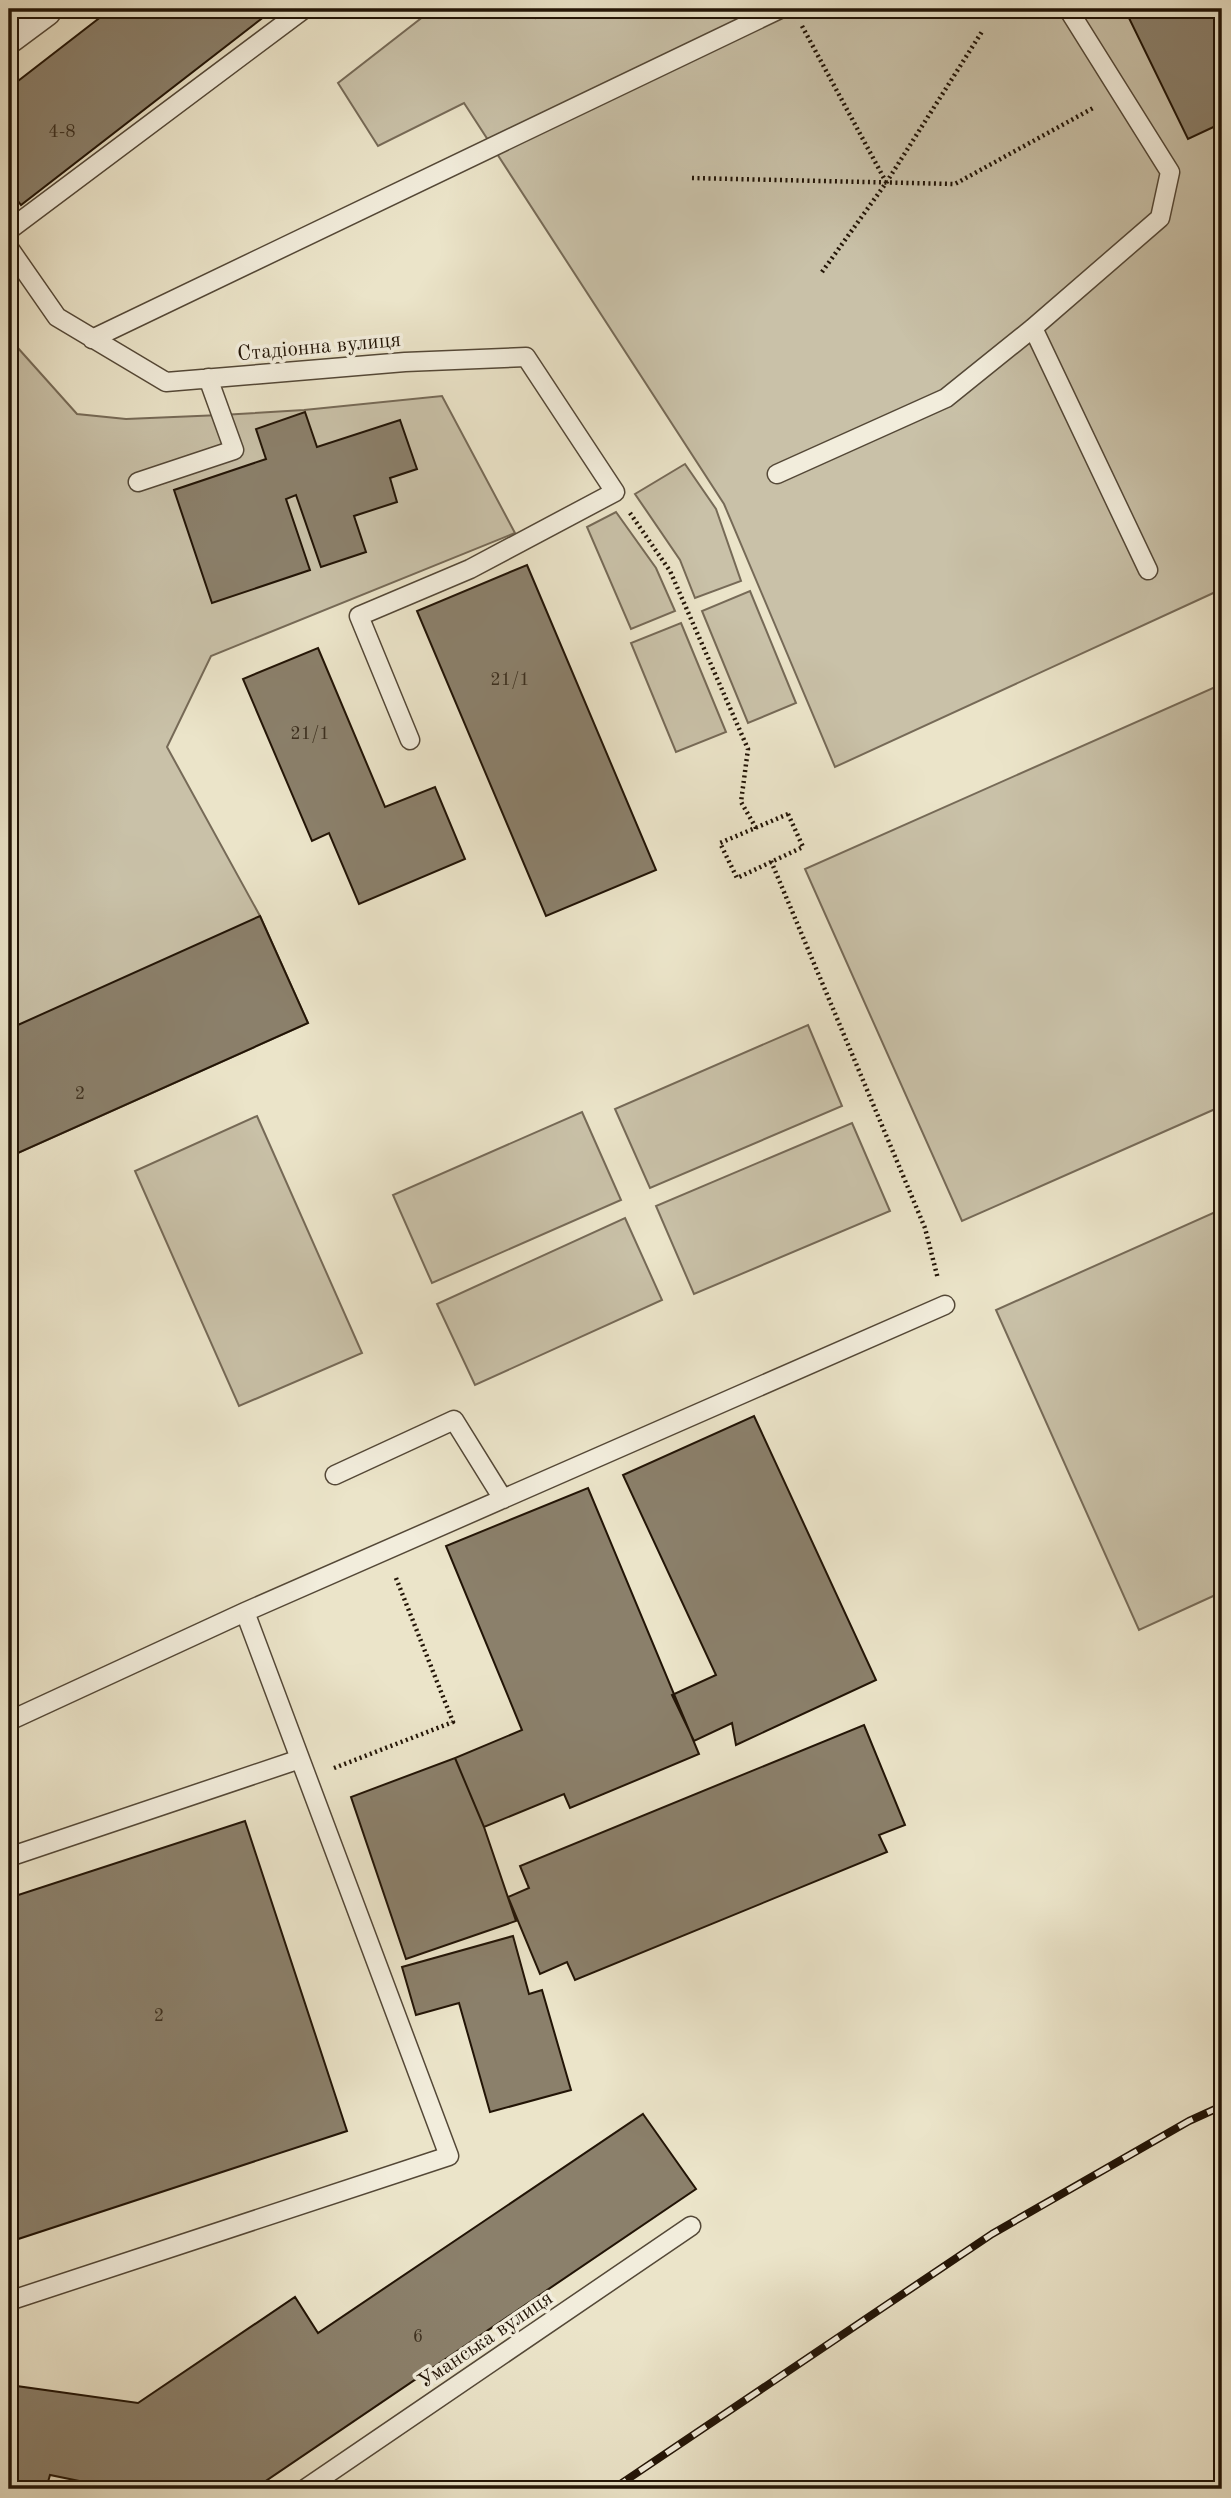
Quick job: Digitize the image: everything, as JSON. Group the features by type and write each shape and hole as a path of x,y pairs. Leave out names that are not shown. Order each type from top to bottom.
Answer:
{"street":[{"path":"9,35 44,9"}],"lane":[{"path":"9,230 304,9"},
{"path":"92,339 780,9"},
{"path":"776,474 946,398 1033,328 1160,218 1170,172 1068,9"},
{"name":"Стадіонна вулиця","path":"9,248 57,317 166,382 405,362 526,358 615,492"},
{"path":"1033,328 1148,570"},
{"path":"138,482 234,450 208,378"},
{"path":"411,740 359,616 470,569 615,492"},
{"path":"9,1721 245,1612 945,1305"},
{"path":"335,1475 454,1420 502,1499"},
{"path":"9,2301 449,2156 245,1612"},
{"path":"9,1857 300,1759"},
{"name":"Уманська вулиця","path":"305,2489 691,2226"}],"path":[{"path":"799,20 886,183"},
{"path":"821,272 886,183 983,30"},
{"path":"692,178 955,184 1121,93"},
{"path":"615,492 670,571 748,749 741,802 756,828"},
{"path":"788,814 803,847 737,878 720,843 756,828 788,814"},
{"path":"771,861 925,1228 945,1305"},
{"path":"307,1779 453,1721 386,1550"}],"shaded area":[{"path":"433,9 1222,9 1222,589 835,767 724,504 464,103 378,146 338,83"},
{"path":"9,338 77,414 126,419 221,415 304,410 442,396 515,533 211,656 167,747 260,916 308,1023 9,1157"},
{"path":"685,464 716,509 741,581 695,598 680,560 635,494"},
{"path":"616,512 656,568 675,611 631,629 587,527"},
{"path":"750,591 796,703 748,723 702,611"},
{"path":"681,623 726,732 676,752 631,643"},
{"path":"1222,684 1222,1106 962,1221 805,869"},
{"path":"808,1025 842,1106 650,1188 615,1109"},
{"path":"582,1112 621,1200 432,1283 393,1195"},
{"path":"257,1116 362,1353 239,1406 135,1171"},
{"path":"852,1123 890,1211 694,1294 656,1206"},
{"path":"1222,1209 1222,1592 1139,1630 996,1310"},
{"path":"625,1218 662,1300 475,1385 437,1304"}],"building":[{"path":"111,9 274,9 21,205 9,189 9,88"},
{"path":"531,9 554,9 536,18"},
{"path":"1137,9 1222,9 1222,123 1188,139 1127,14"},
{"path":"305,412 317,447 400,420 417,469 390,478 397,502 354,516 366,552 321,567 296,495 286,499 310,570 212,603 174,490 266,459 256,429"},
{"path":"527,565 656,870 546,916 417,611"},
{"path":"318,648 385,807 435,787 465,859 359,904 329,833 312,841 243,679"},
{"path":"260,916 308,1023 9,1157 9,1029"},
{"path":"754,1416 876,1680 736,1745 732,1723 694,1741 672,1695 716,1675 623,1475"},
{"path":"588,1488 699,1754 570,1808 564,1794 484,1827 455,1758 522,1730 446,1546"},
{"path":"864,1725 905,1825 879,1835 887,1852 575,1980 567,1962 540,1974 508,1897 529,1888 520,1866"},
{"path":"455,1758 484,1827 516,1921 406,1959 351,1797"},
{"path":"245,1821 347,2131 9,2242 9,1898"},
{"path":"513,1936 529,1994 542,1990 571,2090 490,2112 459,2003 416,2015 402,1967"},
{"path":"643,2114 696,2189 254,2489 118,2489 50,2475 46,2489 9,2489 9,2385 138,2403 295,2297 318,2333"}],"railway":[{"path":"613,2489 992,2234 1189,2121 1222,2106"}]}
